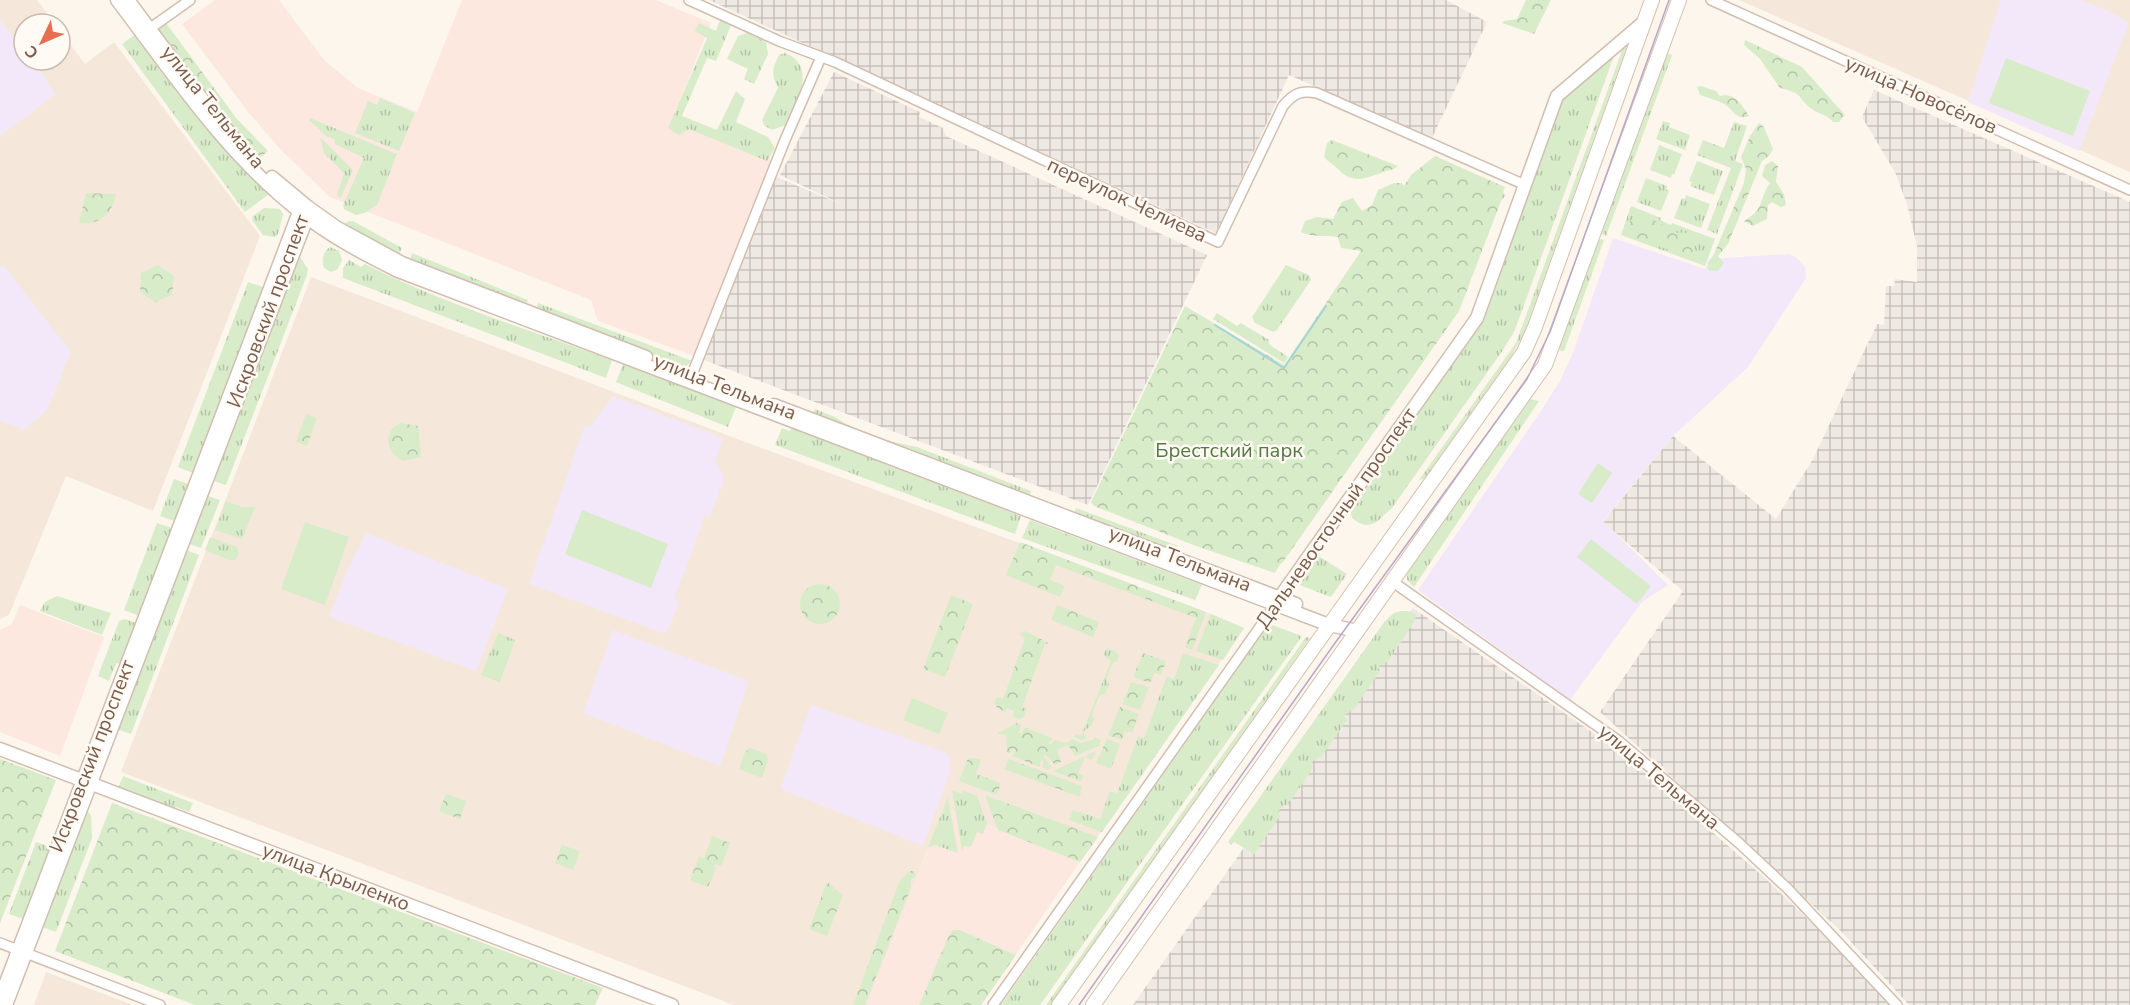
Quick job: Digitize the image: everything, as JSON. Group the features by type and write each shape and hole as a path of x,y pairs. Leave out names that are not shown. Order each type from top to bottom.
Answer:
{"main road":[{"path":"1059,1005 1516,363 1530,339 1652,0"},
{"path":"1093,1005 1538,377 1551,352 1679,0"}],"street":[{"name":"улица Тельмана","path":"117,0 146,31"},
{"name":"улица Тельмана","path":"128,0 146,31 227,144 259,177 359,251 414,278 691,378 1358,631"},
{"path":"146,31 190,0"},
{"name":"переулок Челиева","path":"689,0 908,95 1086,182 1218,242 1283,106 1298,92 1317,93 1525,185"},
{"name":"улица Новосёлов","path":"1711,0 2130,190"},
{"name":"Дальневосточный проспект","path":"993,1005 1477,318 1557,96 1645,21"},
{"path":"691,378 785,140 821,57"},
{"name":"Искровский проспект","path":"6,1005 22,952 86,782 305,212"},
{"name":"улица Тельмана","path":"1393,582 1620,742 1739,843 1788,889 1897,1005"},
{"name":"улица Крыленко","path":"0,749 672,1005"},
{"path":"0,943 160,1005"},
{"name":"Искровский проспект","path":"0,998 22,952"}],"shaded area":[{"path":"0,0 37,0 46,12 12,12 12,72 72,72 72,46 85,64 114,42 260,236 153,511 66,476 9,615 0,619"},
{"path":"215,0 279,0 325,61 358,88 417,112 462,0 656,0 711,23 673,117 768,157 773,163 694,356 598,321 591,300 330,197 281,150 249,113 182,24"},
{"path":"709,0 1446,0 1487,22 1432,138 1289,75 1216,233"},
{"path":"1739,0 2130,0 2130,172"},
{"path":"2001,0 2081,0 2129,23 2079,151 1968,102"},
{"path":"0,20 12,35 12,72 40,72 56,94 0,136"},
{"path":"834,72 920,112 919,117 943,128 946,136 1207,255 1088,505 704,360 776,177 841,204 780,175"},
{"path":"1874,90 2130,202 2130,1005 1909,1005 1841,931 1600,712 1683,591 1603,522 1673,436 1776,519 1813,459 1877,324 1884,325 1886,286 1894,286 1895,279 1917,282 1917,246 1907,204 1895,172 1862,117"},
{"path":"1613,238 1705,269 1709,259 1790,254 1805,267 1806,278 1748,367 1673,436 1603,521 1668,585 1642,602 1570,700 1418,590 1560,381 1573,353"},
{"path":"3,265 71,352 47,410 24,430 0,421 0,267"},
{"path":"311,277 1244,628 1080,862 944,807 867,1005 734,1005 121,772"},
{"path":"613,396 723,438 715,462 723,475 723,483 710,517 704,515 674,599 679,602 669,628 663,633 529,584 585,425 590,427"},
{"path":"366,533 508,589 476,671 329,617 348,569"},
{"path":"20,605 104,637 60,756 0,732 0,630 12,624"},
{"path":"1413,608 1622,753 1766,879 1866,975 1892,1005 1133,1005"},
{"path":"613,630 749,681 720,766 583,713"},
{"path":"811,705 945,752 949,757 950,772 924,843 921,845 783,790 781,787"},
{"path":"944,807 1080,862 981,1005 867,1005"},
{"path":"46,972 133,1005 34,1005"}],"green space":[{"path":"1526,0 1551,0 1534,34 1502,23 1517,19"},
{"path":"720,20 731,25 716,61 707,58 682,116 717,130 736,91 745,99 736,122 768,137 775,148 767,161 689,129 679,135 668,128 707,38 695,31 699,23 716,31"},
{"path":"166,23 237,119 268,151 259,159 229,126 158,32 159,28"},
{"path":"747,33 766,42 768,54 754,84 744,79 748,69 727,59 738,36"},
{"path":"136,34 215,138 269,194 245,212 122,44"},
{"path":"1745,40 1802,67 1845,115 1839,122 1833,122 1812,109 1797,94 1780,88 1760,59 1744,45"},
{"path":"1624,45 1626,49 1524,334 1424,479 1419,480 1516,343"},
{"path":"785,53 795,59 801,67 802,86 786,125 772,130 765,126 762,120 778,88 773,75 775,64 779,55"},
{"path":"1615,53 1515,330 1392,508 1374,524 1364,525 1352,518 1350,508 1482,322 1488,310 1562,99"},
{"path":"1667,53 1672,55 1606,236 1601,233"},
{"path":"2006,58 2090,91 2073,136 1989,103"},
{"path":"1701,86 1716,91 1720,96 1734,98 1749,116 1738,116 1724,104 1700,95 1697,87"},
{"path":"380,98 415,113 399,151 355,133 368,101 377,105"},
{"path":"310,118 397,154 377,205 365,213 356,215 344,209 343,205 364,158 335,144 335,140 328,138 309,120"},
{"path":"1663,121 1670,123 1669,127 1690,135 1685,150 1656,139"},
{"path":"1734,122 1747,126 1735,161 1743,164 1717,234 1707,230 1731,168 1697,155 1703,140 1724,148"},
{"path":"1759,123 1764,127 1773,149 1762,161 1728,244 1718,256 1724,263 1718,271 1708,270 1708,263 1744,183 1746,169 1741,157 1750,136"},
{"path":"320,137 353,170 340,199 337,194 344,173 324,153"},
{"path":"1332,140 1398,166 1392,170 1363,178 1348,177 1324,157 1327,143"},
{"path":"1659,145 1682,154 1671,178 1650,170"},
{"name":"Брестский парк","path":"1435,156 1505,187 1503,192 1505,196 1501,201 1459,311 1275,573 1196,546 1094,506 1091,502 1185,306 1284,365 1361,251 1341,248 1338,237 1301,232 1305,221 1317,217 1333,219 1342,202 1353,198 1362,211 1372,205 1378,190 1394,183 1402,183 1404,186 1411,175"},
{"path":"1697,161 1723,171 1714,195 1690,186 1692,182 1689,181"},
{"path":"1772,161 1778,166 1776,182 1784,194 1786,205 1781,207 1772,202 1768,205 1767,219 1753,226 1744,221 1756,212 1761,204 1770,183 1762,176 1765,165"},
{"path":"1646,178 1667,186 1666,189 1669,191 1661,211 1637,202"},
{"path":"86,193 116,194 112,207 104,217 93,222 79,223"},
{"path":"1686,195 1710,204 1701,228 1674,218 1682,198 1685,199"},
{"path":"1631,206 1661,218 1660,220 1671,225 1672,223 1715,239 1705,266 1621,235"},
{"path":"264,208 280,209 283,214 278,234 275,237 263,235 252,220 253,216"},
{"path":"1635,214 1644,214 1647,225 1654,220 1676,233 1691,235 1696,240 1690,257 1624,234"},
{"path":"353,221 402,248 399,256 343,225"},
{"path":"1598,240 1604,240 1564,351 1561,351 1559,349"},
{"path":"330,247 339,251 342,260 338,269 331,272 324,268 323,262 324,253"},
{"path":"412,253 528,300 526,306 410,260"},
{"path":"300,257 308,269 307,275 226,485 211,480 297,258"},
{"path":"349,260 361,267 365,264 456,304 612,360 606,378 343,278 343,268"},
{"path":"158,265 174,276 172,295 155,302 140,292 141,273"},
{"path":"1286,265 1309,275 1311,280 1277,330 1273,332 1255,323 1252,317"},
{"path":"248,282 263,287 193,473 178,467"},
{"path":"538,303 692,361 685,367 536,311"},
{"path":"1217,313 1237,326 1241,323 1269,340 1269,344 1288,357 1284,363 1213,319"},
{"path":"623,364 736,407 728,427 616,382"},
{"path":"1530,399 1539,401 1414,587 1407,580 1407,573"},
{"path":"815,409 850,426 893,442 917,447 1031,491 1029,497 812,415"},
{"path":"306,414 317,418 307,446 296,442"},
{"path":"401,423 418,426 421,457 403,461 397,458 390,448 388,442 391,431"},
{"path":"782,428 790,431 791,428 1021,516 1015,534 775,445"},
{"path":"1598,463 1612,473 1592,503 1578,494"},
{"path":"174,479 188,484 174,521 160,516"},
{"path":"205,495 220,500 201,548 186,543"},
{"path":"226,501 242,507 255,507 242,539 215,530"},
{"path":"1076,508 1178,546 1176,552 1074,514"},
{"path":"582,510 668,544 651,588 565,554"},
{"path":"1030,520 1202,585 1195,600 1022,538"},
{"path":"305,522 349,537 325,605 281,589"},
{"path":"157,523 172,528 139,616 124,610"},
{"path":"210,537 237,547 239,554 235,560 229,560 205,550"},
{"path":"1591,539 1651,586 1637,604 1577,557"},
{"path":"1020,542 1206,612 1192,650 1185,647 1196,618 1056,565 1050,580 1065,586 1060,597 1006,575"},
{"path":"184,549 199,555 131,734 116,729"},
{"path":"1317,555 1347,574 1331,597 1297,584"},
{"path":"820,584 834,590 840,604 834,618 820,624 806,618 800,604 806,590"},
{"path":"951,595 973,604 945,677 923,669"},
{"path":"57,596 111,613 102,635 40,611 45,602"},
{"path":"1057,605 1099,622 1093,637 1051,620"},
{"path":"1401,611 1417,615 1416,619 1388,661 1378,667 1380,671 1354,709 1344,715 1347,720 1321,757 1311,763 1313,768 1288,805 1278,811 1280,816 1254,854 1234,842 1231,845 1228,842 1385,621 1394,613"},
{"path":"1211,614 1244,628 1223,660 1196,651"},
{"path":"125,619 136,623 121,664 116,663 109,681 98,676 119,621"},
{"path":"1269,624 1302,636 1040,1005 1001,1005"},
{"path":"1025,631 1050,644 1045,644 1022,707 1027,709 1024,717 1019,719 1013,717 1014,711 1007,708 1005,712 994,704 997,697 1003,699 1025,638 1020,635"},
{"path":"498,633 515,640 500,682 481,675"},
{"path":"1306,637 1310,638 1052,1005 1046,1005"},
{"path":"1107,648 1115,651 1119,656 1113,663 1106,680 1109,684 1105,694 1099,696 1092,715 1094,720 1085,730 1084,734 1087,738 1081,740 1074,737 1076,734 1081,736 1111,661 1103,655"},
{"path":"1143,653 1166,661 1161,675 1154,673 1150,683 1133,677"},
{"path":"1183,653 1219,665 1102,832 1069,820 1073,810 1100,819 1110,791 1117,794 1138,736 1144,738 1167,676 1174,679"},
{"path":"1131,682 1149,687 1140,710 1122,704"},
{"path":"912,698 948,713 939,734 903,720"},
{"path":"1120,707 1139,714 1132,733 1125,731 1122,740 1108,735"},
{"path":"1016,723 1021,725 1019,733 1022,733 1025,727 1053,739 1048,743 1050,745 1055,740 1066,743 1073,739 1080,743 1093,740 1095,737 1101,740 1099,746 1075,756 1068,745 1057,750 1061,762 1055,765 1045,754 1044,757 1052,767 1047,770 1043,768 1043,760 1040,767 1012,756 1015,750 1013,748 1010,754 1007,753 1006,735 998,733"},
{"path":"1107,739 1120,744 1111,769 1096,763"},
{"path":"750,748 767,754 768,761 762,778 739,769 745,752"},
{"path":"1096,751 1092,760 1085,757 1078,773 1084,776 1081,781 1055,772 1055,770"},
{"path":"968,758 981,759 976,774 1001,783 997,795 959,781"},
{"path":"0,759 56,780 0,923"},
{"path":"1009,759 1082,786 1080,797 1004,769"},
{"path":"123,776 193,803 189,812 176,807 174,810 118,788"},
{"path":"952,790 962,794 963,790 977,796 987,824 983,834 977,832 971,847 964,846 962,851"},
{"path":"446,794 466,801 460,819 439,811"},
{"path":"985,795 1098,837 1080,862 998,830"},
{"path":"948,797 958,853 935,845 928,847"},
{"path":"112,803 603,988 595,1005 195,1005 55,951"},
{"path":"85,812 91,815 92,838 56,932 42,927"},
{"path":"712,836 730,843 721,866 715,864 716,868 708,887 690,880 699,856 704,858"},
{"path":"36,842 50,847 23,919 9,914"},
{"path":"562,845 580,851 573,870 555,863"},
{"path":"910,871 915,871 915,877 911,880 911,887 865,1005 853,1005 900,880"},
{"path":"827,882 843,895 827,936 809,929"},
{"path":"953,930 960,930 1016,955 981,1005 919,1005 950,933"}],"waterway":[{"path":"1215,325 1284,368 1326,306"}],"tram line":[{"path":"1079,1005 1335,643 1527,379 1550,332 1669,0"}]}
